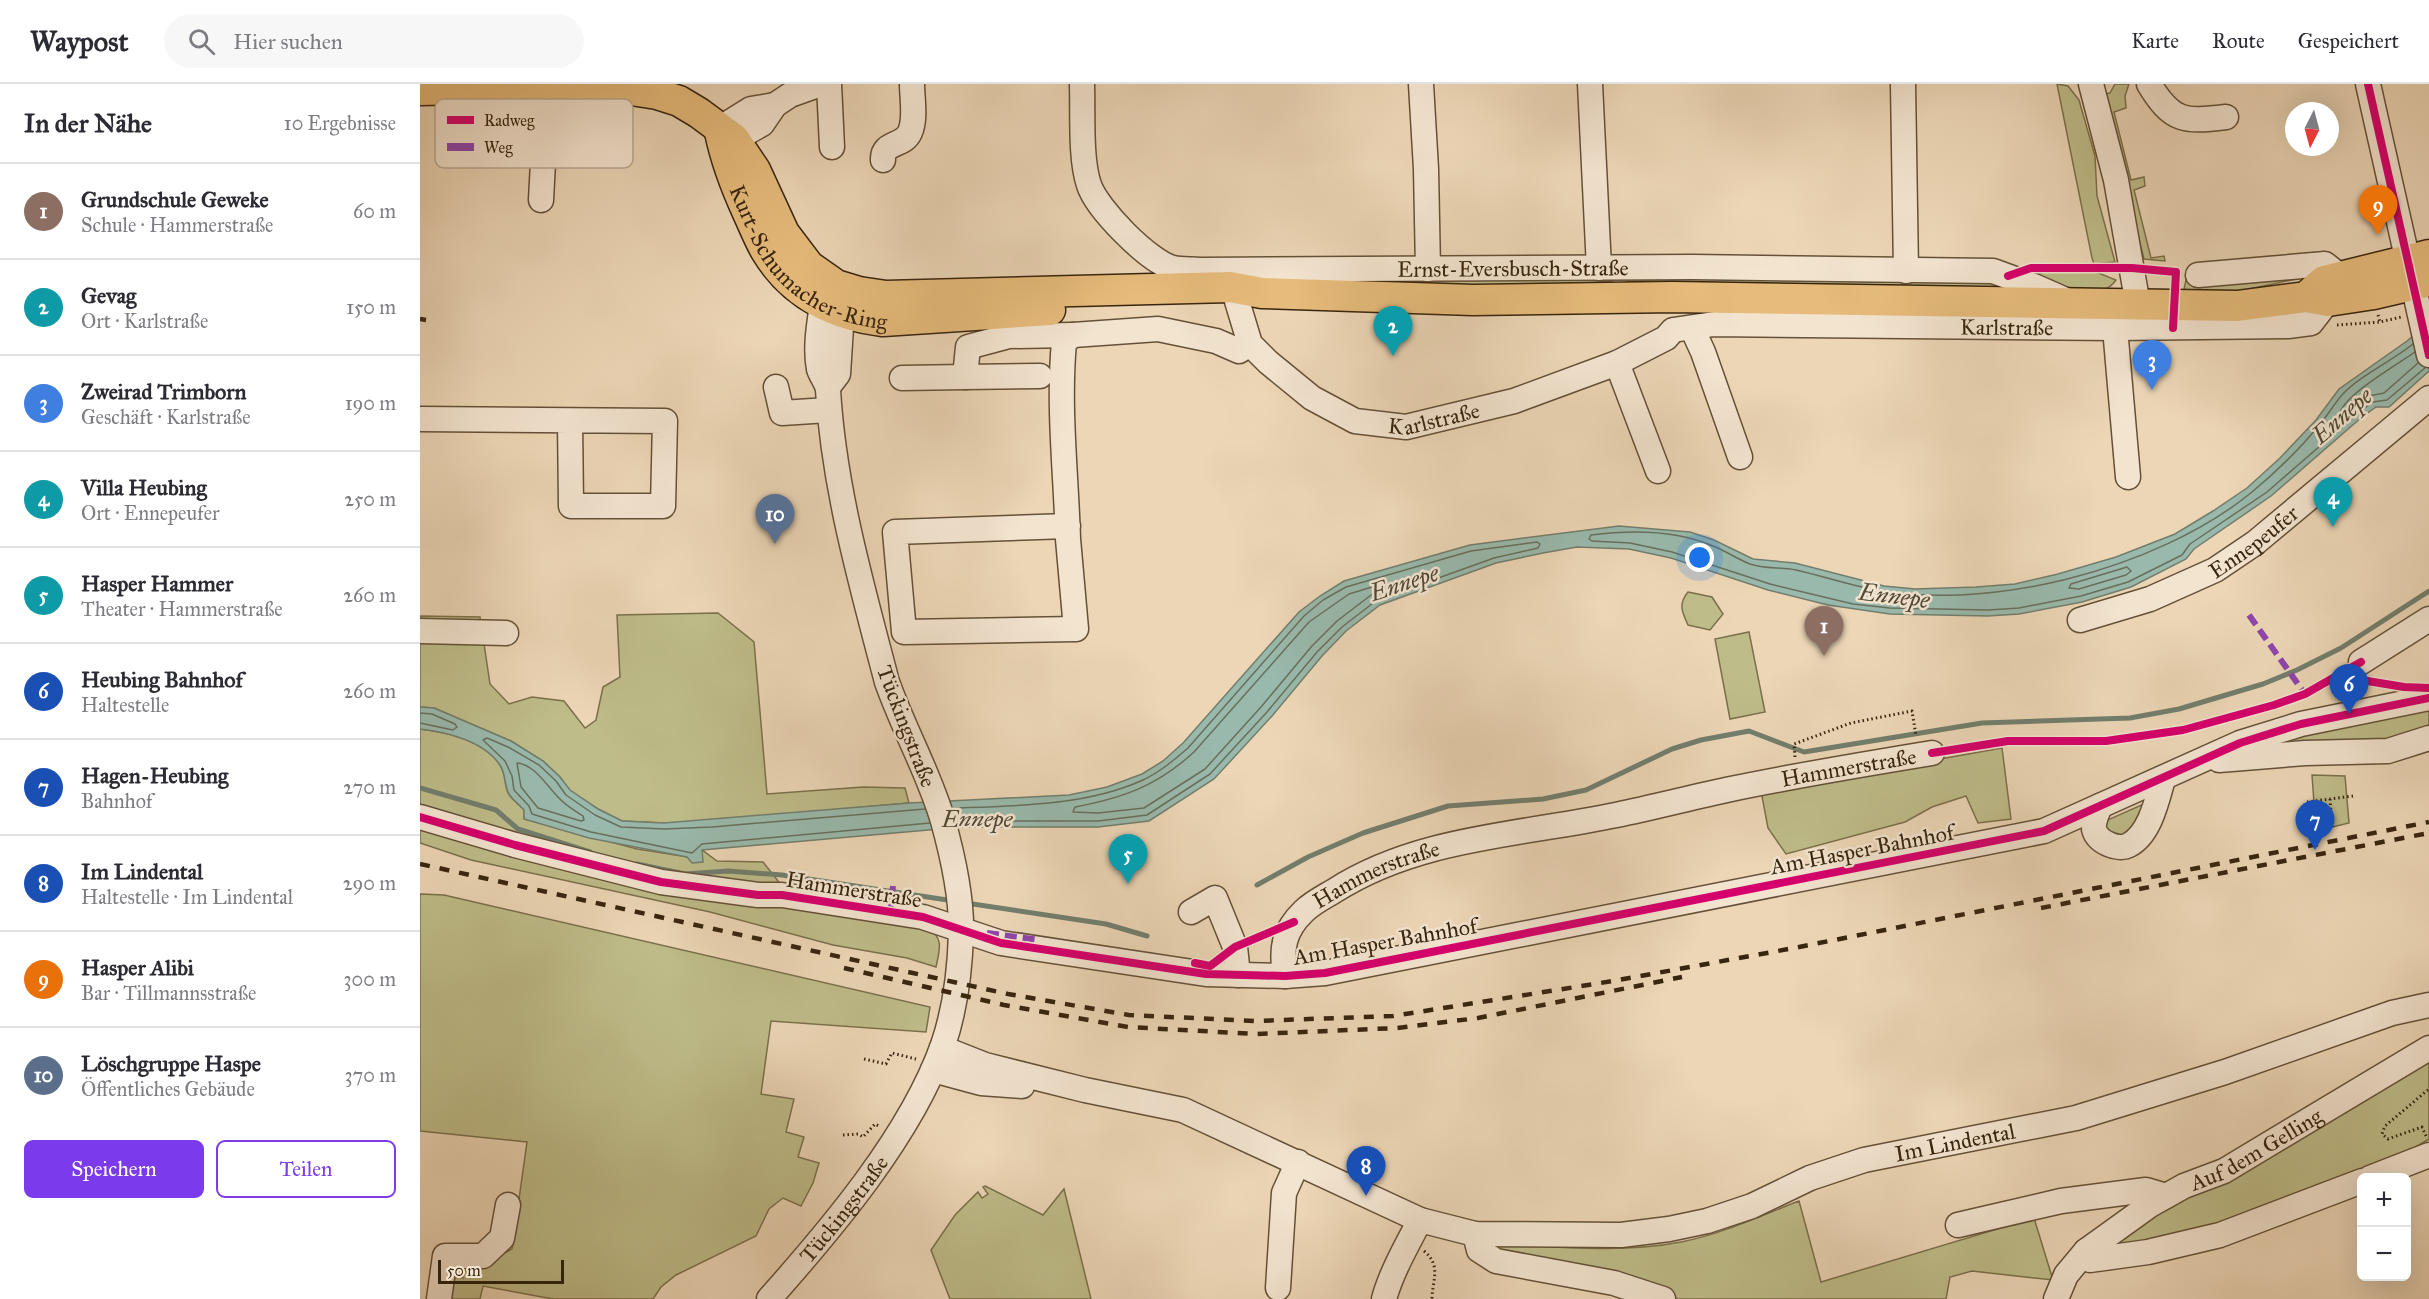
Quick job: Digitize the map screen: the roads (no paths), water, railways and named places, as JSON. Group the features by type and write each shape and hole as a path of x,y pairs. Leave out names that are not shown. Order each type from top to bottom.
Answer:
{"main road":[{"path":"420,90 462,86 606,86 657,94 679,101 699,113 725,138"},
{"name":"Kurt-Schumacher-Ring","path":"725,138 731,176 766,251 791,282 836,301 857,318 883,321 1249,297"},
{"path":"1249,297 1473,300 1673,297 2071,303 2131,320 2237,306 2321,299 2420,271"},
{"name":"Kurt-Schumacher-Ring","path":"836,301 953,293 1230,288 1249,297"}],"street":[{"path":"725,138 751,109 775,105 790,95 820,84"},
{"path":"829,84 832,147"},
{"path":"884,160 883,153 888,147 906,139 911,131 912,84"},
{"name":"Ernst-Eversbusch-Straße","path":"1082,84 1085,168 1097,203 1121,230 1159,261 1172,268 1201,270 1692,267 1994,271 2071,303"},
{"path":"1421,84 1428,269"},
{"path":"1590,84 1599,268"},
{"path":"1902,84 1906,271"},
{"path":"2091,84 2116,180 2131,320 2128,477"},
{"path":"2149,84 2167,110 2179,117 2197,120 2226,117"},
{"path":"2368,84 2420,271 2422,325 2429,355"},
{"path":"546,99 547,87"},
{"path":"541,200 543,168"},
{"path":"2198,275 2325,264 2321,299"},
{"path":"965,377 968,347 1009,336 1073,335 1158,329 1216,341 1239,351 1250,344 1249,297"},
{"path":"1673,297 1682,329 1703,352 1740,457"},
{"name":"Tückingstraße","path":"770,1299 834,1224 919,1100 930,1059 956,990 961,923 953,862 930,784 896,707 885,672 845,516 828,398 819,369 818,340 836,301"},
{"name":"Karlstraße","path":"1250,344 1312,398 1355,422 1406,427 1514,401 1617,363 1682,329 1725,324 2131,320"},
{"path":"1068,526 896,532 904,632 1076,629 1068,526 1061,372 1064,342 1073,335"},
{"path":"1617,363 1658,471"},
{"path":"902,378 1040,376"},
{"path":"776,387 782,413 828,398"},
{"name":"Ennepeufer","path":"2080,620 2150,599 2215,570 2255,543 2429,398"},
{"path":"420,419 665,422 663,506 571,506 570,422"},
{"path":"2361,662 2429,619"},
{"path":"420,631 506,633"},
{"name":"Am Hasper Bahnhof","path":"1285,976 1325,973 2044,831 2240,743 2301,724 2429,698"},
{"name":"Am Hasper Bahnhof","path":"2202,762 2305,753 2388,751 2429,738"},
{"name":"Hammerstraße","path":"420,817 515,845 661,882 758,895 782,895 922,917 950,925 961,923 1001,943 1095,958 1206,974 1285,976 1282,954 1284,941 1288,929 1305,910 1352,879 1408,855 1467,841 1615,816 1731,789 1932,753"},
{"path":"2100,806 2094,827 2097,835 2104,842 2116,846 2128,846 2138,838 2149,821 2163,779"},
{"path":"1191,912 1215,898 1235,948 1238,975"},
{"name":"Im Lindental","path":"930,1059 981,1083 1085,1090 1183,1110 1298,1162 1415,1230 1475,1234 1621,1235 1670,1229 1707,1221 1752,1206 1810,1178 1864,1160 2076,1118 2224,1072 2392,1013 2429,1005"},
{"name":"Auf dem Gelling","path":"2056,1299 2066,1275 2086,1251 2166,1196 2184,1186 2224,1171 2429,1048"},
{"path":"2383,1173 2429,1155"},
{"path":"1278,1288 1284,1193 1298,1162"},
{"path":"2086,1251 2090,1260 2148,1252 2220,1235 2357,1183"},
{"path":"1958,1225 2061,1201 2146,1190 2166,1196"},
{"path":"439,1299 445,1256 483,1256 502,1238 508,1205"},
{"path":"1384,1299 1390,1278 1415,1230"},
{"path":"1475,1234 1479,1250 1496,1261 1614,1283 1663,1299"}],"water":[{"name":"Ennepe","path":"2429,322 2429,371 2389,407 2376,407 2362,417 2271,496 2194,549 2186,559 2131,587 2082,602 2019,614 1988,616 1890,614 1828,605 1768,590 1671,558 1629,549 1577,547 1496,563 1380,605 1346,631 1322,656 1272,716 1214,779 1149,821 1098,827 962,827 702,850 703,862 692,863 687,857 589,838 524,819 524,810 509,795 502,768 485,750 464,739 420,729 420,707 434,708 511,741 543,761 570,790 598,809 622,821 664,823 909,803 1069,795 1107,787 1142,774 1163,761 1183,743 1299,612 1344,581 1470,545 1619,526 1690,532 1714,540 1753,559 1795,563 1884,586 1915,589 2015,584 2116,557 2175,534 2247,488 2316,420 2339,389 2407,341"}],"waterway":[{"path":"1257,885 1308,857 1363,833 1448,806 1543,799 1586,790 1672,749 1701,740 1749,731 1804,752 1982,723 2130,718 2179,709 2263,684 2297,670 2341,648 2429,591"},
{"path":"420,788 496,810 518,829 590,852"},
{"path":"637,864 685,874 728,871 782,875 954,901"},
{"path":"966,903 1106,924 1147,936"}],"railway":[{"path":"420,319 426,320"},
{"path":"420,864 1008,994 1129,1015 1255,1021 1393,1016 1613,981 1794,948 2429,822"},
{"path":"2041,908 2429,833"},
{"path":"844,968 1004,1005 1128,1027 1256,1034 1397,1028 1478,1018 1682,977"}],"place":[{"name":"Hasper Alibi","path":"2378,235"},
{"name":"Gevag","path":"1393,356"},
{"name":"Zweirad Trimborn","path":"2152,390"},
{"name":"Villa Heubing","path":"2333,527"},
{"name":"Löschgruppe Haspe","path":"775,544"},
{"name":"Grundschule Geweke","path":"1824,656"},
{"name":"Heubing Bahnhof","path":"2349,714"},
{"name":"Hagen-Heubing","path":"2315,850"},
{"name":"Hasper Hammer","path":"1128,884"},
{"name":"Im Lindental","path":"1366,1196"}]}
